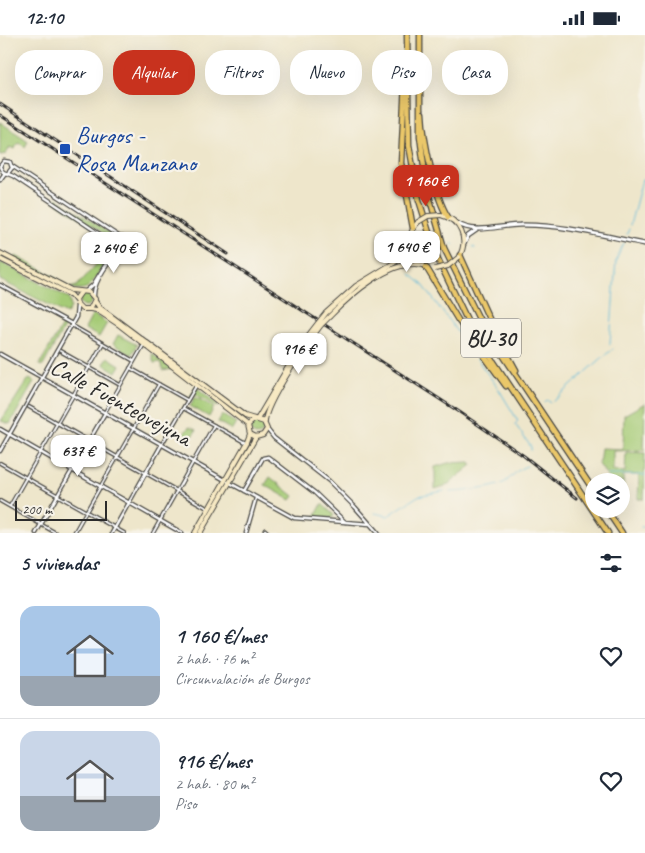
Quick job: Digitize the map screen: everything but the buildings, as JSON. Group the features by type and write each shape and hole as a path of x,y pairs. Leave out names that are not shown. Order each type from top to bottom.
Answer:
{"highway":[{"name":"BU-30","path":"407,35 407,50"},
{"name":"BU-30","path":"421,35 420,136 427,189 439,233 454,271 479,319 585,477"},
{"path":"421,35 423,128 441,203 450,219"},
{"path":"405,95 401,155 405,191 413,228"},
{"name":"BU-30","path":"408,95 410,152 420,207 436,255 470,326 607,533"},
{"path":"459,256 501,344 546,418"},
{"path":"424,266 463,327 545,439"},
{"path":"612,518 622,533"}],"main road":[{"path":"248,425 256,419 301,345 328,315 356,286 407,254 413,228 418,222 428,216 441,215 450,219 460,230 463,246 459,256 448,266 436,269 408,263 384,274 356,292 328,315"},
{"path":"409,241 414,257 424,266"},
{"path":"0,253 71,291 86,291 94,296 99,307 241,413 256,419 266,426"},
{"path":"0,259 71,295 77,303 88,309 97,310 118,324 248,425 250,434 200,533"},
{"path":"77,303 81,292"},
{"path":"88,309 94,296"},
{"path":"195,533 208,509 256,437 263,435 268,409 320,324"},
{"path":"250,434 256,437"}],"street":[{"path":"0,175 2,162 7,161 120,237 125,238 128,242 127,247 116,254 94,296"},
{"path":"0,180 12,166"},
{"path":"0,167 122,249"},
{"path":"450,219 465,228 539,226 586,232 645,244"},
{"path":"463,246 468,236 478,229"},
{"path":"86,291 93,285 120,237"},
{"path":"0,286 72,324 134,361"},
{"path":"0,451 76,317 77,303"},
{"path":"76,317 88,309"},
{"path":"10,507 103,343"},
{"path":"36,533 143,345"},
{"path":"60,351 120,385"},
{"name":"Calle Fuenteovejuna","path":"0,354 294,518 346,523 370,523"},
{"path":"130,368 187,400"},
{"path":"74,533 158,384"},
{"path":"112,533 196,386"},
{"path":"28,407 208,509"},
{"path":"183,407 246,443"},
{"path":"153,533 214,425"},
{"path":"266,426 274,438 329,481 378,533"},
{"path":"0,429 182,533"},
{"path":"263,435 274,438"},
{"path":"244,491 266,456 315,493 346,523"},
{"path":"0,463 124,533"},
{"path":"246,533 256,498"},
{"path":"0,501 56,533"},
{"path":"359,523 363,515"}],"green space":[{"path":"0,122 28,141 25,147 19,143 14,149 10,147 6,154 0,155"},
{"path":"56,198 116,237 114,240 54,201"},
{"path":"110,249 107,258 89,286 82,289 70,288 77,286"},
{"path":"16,256 52,275 66,286 14,259"},
{"path":"0,262 69,298 71,307 67,314 0,280"},
{"path":"88,294 91,295 91,305 84,306 81,305 80,298 81,295"},
{"path":"93,314 107,323 99,337 85,329"},
{"path":"63,324 65,326 43,366 39,365"},
{"path":"118,335 137,345 131,355 113,344"},
{"path":"151,353 172,369 163,371 160,362 154,363"},
{"path":"107,357 120,365 116,372 103,364"},
{"path":"30,379 34,382 10,424 1,421 27,381"},
{"path":"196,387 219,405 218,407 195,394 190,397"},
{"path":"195,397 214,407 209,417 190,406"},
{"path":"645,403 644,450 613,451 613,471 625,472 626,452 645,453 644,499 638,499 639,475 605,473 599,464 601,448 623,449 624,415"},
{"path":"222,415 236,423 232,430 218,422"},
{"path":"257,421 262,423 264,428 262,433 257,435 252,433 250,428 252,423"},
{"path":"189,427 196,430 191,439 188,438 187,440 181,437"},
{"path":"470,462 472,465 446,486 435,489 435,467 448,463"},
{"path":"270,477 294,496 291,500 265,485"},
{"path":"322,504 334,515 332,518 315,517"}],"waterway":[{"path":"630,225 642,180 645,179"},
{"path":"627,234 629,229"},
{"path":"393,251 395,237"},
{"path":"610,344 616,260 624,243"},
{"path":"410,274 423,285 498,388 518,421 515,424 531,447 531,450"},
{"path":"586,372 610,351"},
{"path":"554,401 584,374"},
{"path":"545,402 547,400 551,403"},
{"path":"450,492 479,489 501,484 520,469 527,466"},
{"path":"630,475 645,475"},
{"path":"375,513 388,516 418,496 444,491"}],"railway":[{"path":"0,104 228,254"},
{"path":"0,115 458,411 524,456 577,498"}],"place":[{"name":"Burgos - Rosa Manzano","path":"65,149"}]}
